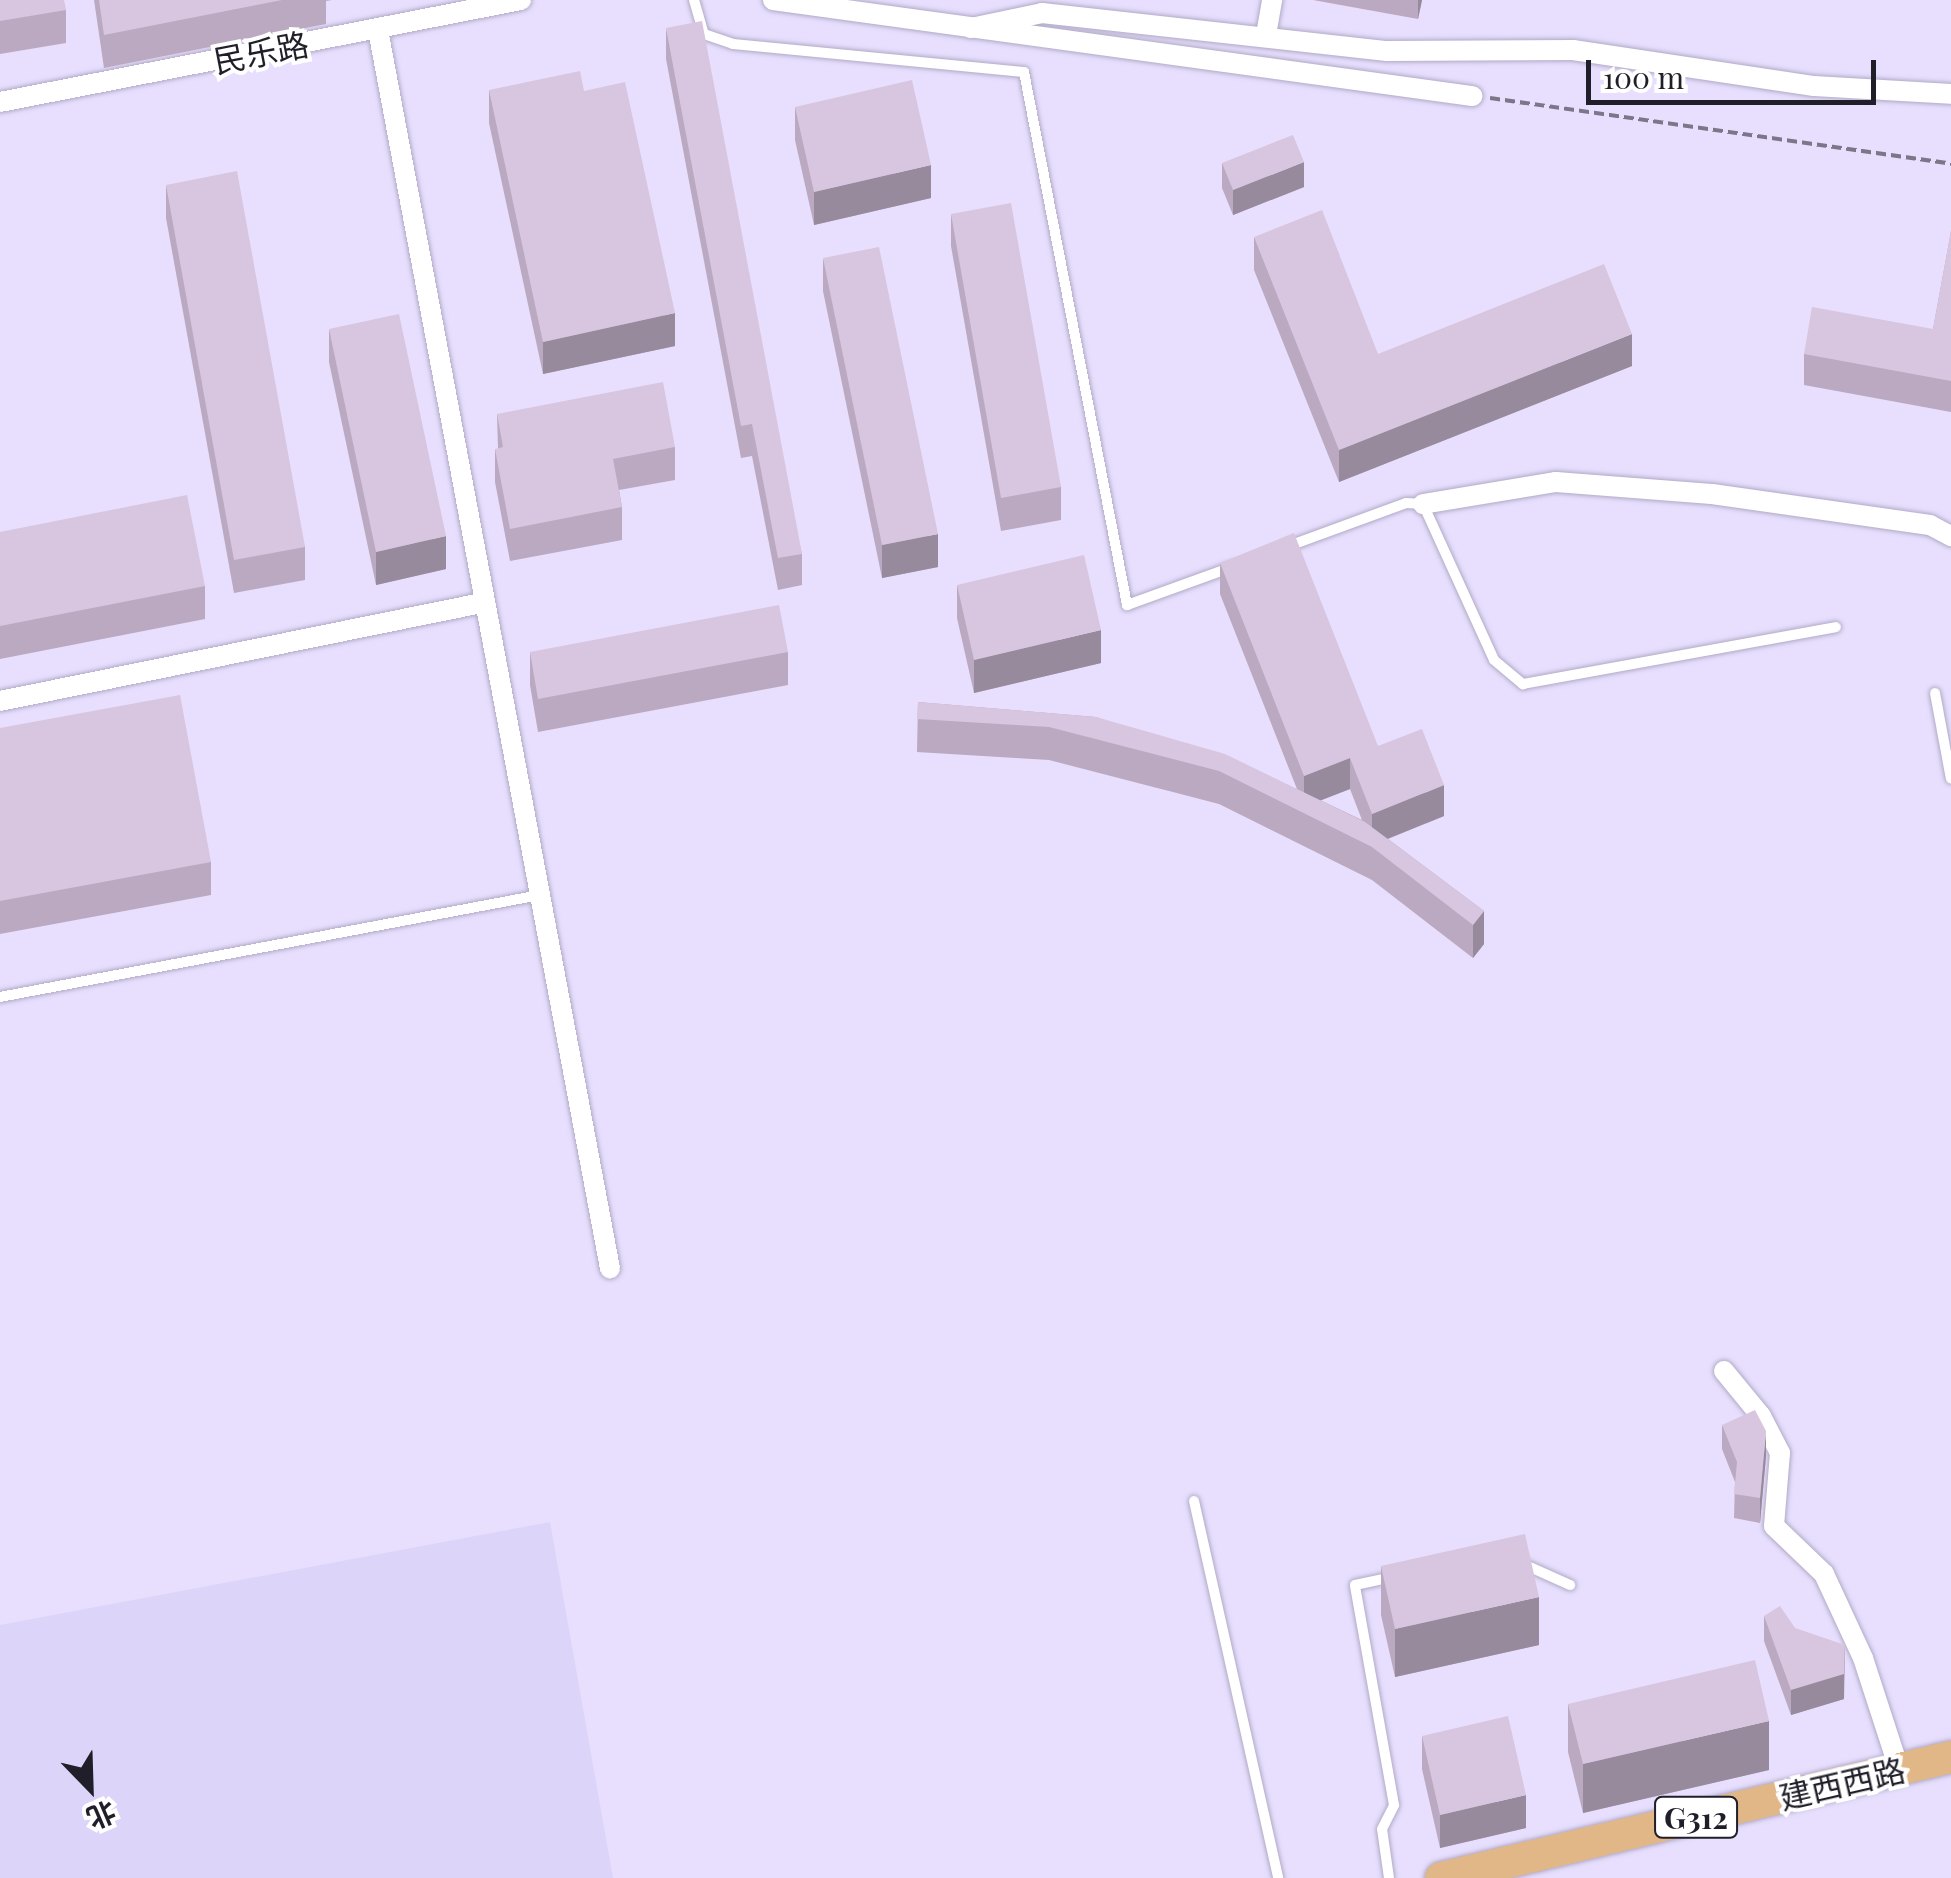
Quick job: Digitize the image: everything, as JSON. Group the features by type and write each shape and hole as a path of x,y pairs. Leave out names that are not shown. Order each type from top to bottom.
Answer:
{"highway":[{"name":"建西西路","path":"1441,1878 1951,1757"}],"street":[{"name":"民乐路","path":"0,102 521,0"},
{"path":"773,0 1472,96"},
{"path":"1266,35 1272,0"},
{"path":"971,28 1042,12 1387,51 1574,50 1814,86 1951,94"},
{"path":"378,30 610,1268"},
{"path":"1423,504 1556,482 1712,494 1930,524 1951,536"},
{"path":"0,702 485,602"},
{"path":"1724,1371 1762,1416 1780,1453 1774,1526 1824,1574 1864,1658 1899,1769"}],"lane":[{"path":"694,0 704,34 733,44 1024,72 1128,605 1239,564"},
{"path":"1276,551 1406,504 1423,504 1494,660 1523,684 1836,627"},
{"path":"1935,693 1951,779"},
{"path":"0,997 540,895"},
{"path":"1194,1501 1278,1878"},
{"path":"1501,1555 1570,1584"},
{"path":"1389,1878 1382,1828 1394,1804 1355,1585 1410,1574"}],"path":[{"path":"1472,96 1951,164"}],"shaded area":[{"path":"550,1522 613,1878 0,1878 0,1625"}],"building":[{"path":"0,0 64,0 66,10 0,21"},
{"path":"99,0 282,0 104,35"},
{"path":"702,21 802,554 778,558 752,424 741,426 666,28"},
{"path":"580,71 584,91 625,82 675,313 543,342 489,90"},
{"path":"912,80 931,165 814,192 795,107"},
{"path":"1293,135 1304,162 1233,190 1222,163"},
{"path":"237,171 305,547 234,560 166,185"},
{"path":"1011,203 1061,487 1001,498 951,214"},
{"path":"1322,210 1378,354 1604,264 1632,334 1339,450 1254,237"},
{"path":"1951,231 1951,381 1804,354 1812,307 1933,329"},
{"path":"879,247 938,534 882,545 823,258"},
{"path":"399,314 446,536 376,552 329,329"},
{"path":"663,382 675,447 613,459 622,507 510,529 495,449 503,447 497,414"},
{"path":"187,495 205,586 0,626 0,532"},
{"path":"1294,533 1378,746 1422,729 1444,785 1372,814 1350,758 1304,776 1220,563"},
{"path":"1084,555 1101,630 974,660 957,585"},
{"path":"779,605 788,652 538,699 530,652"},
{"path":"180,695 211,862 0,901 0,728"},
{"path":"918,702 1096,717 1225,754 1365,822 1484,911 1473,925 1372,847 1219,771 1049,727 917,719"},
{"path":"1755,1410 1766,1431 1760,1498 1734,1494 1737,1462 1722,1425"},
{"path":"1525,1534 1539,1597 1395,1629 1381,1566"},
{"path":"1780,1606 1795,1628 1845,1645 1844,1674 1791,1690 1764,1616"},
{"path":"1755,1660 1769,1721 1583,1764 1568,1704"},
{"path":"1508,1716 1526,1795 1440,1815 1422,1736"}]}
